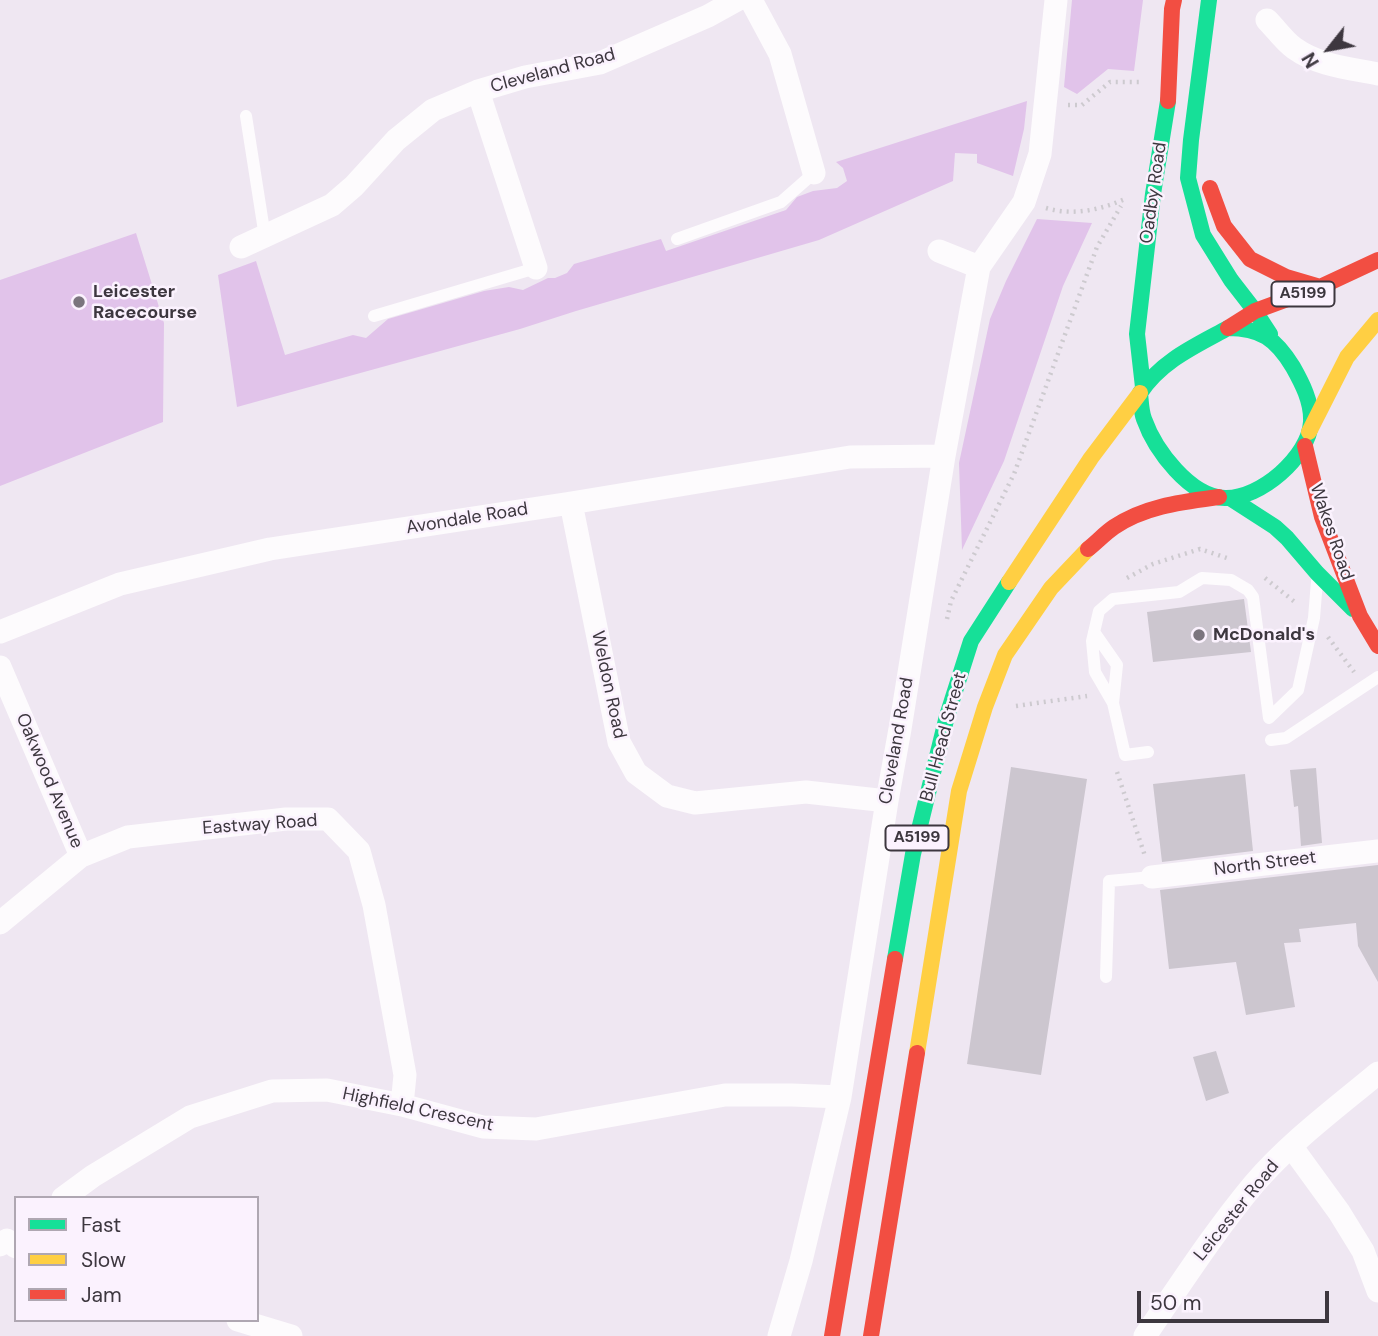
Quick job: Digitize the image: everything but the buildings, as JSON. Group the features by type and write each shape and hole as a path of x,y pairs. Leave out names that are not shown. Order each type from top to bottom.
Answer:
{"main road":[{"name":"Oadby Road","path":"1141,390 1137,334 1153,194 1169,92 1174,0"},
{"name":"Oadby Road","path":"1209,0 1188,178 1203,235 1274,341"},
{"path":"1191,140 1224,226 1250,259 1286,277 1320,287"},
{"name":"A5199","path":"1228,328 1255,311 1320,287 1378,260"},
{"path":"1307,439 1311,414 1307,394 1295,369 1274,341 1250,330 1228,328 1174,359 1156,372 1141,390 1143,418 1154,440 1181,477 1197,489 1225,497 1253,490 1289,466 1307,439 1347,357 1378,320"},
{"name":"Bull Head Street","path":"832,1336 913,854 947,716 971,641 1091,458 1141,390"},
{"name":"Wakes Road","path":"1307,439 1322,517 1360,616 1378,646"},
{"name":"Bull Head Street","path":"871,1336 959,791 985,707 1005,655 1051,588 1080,556 1112,528 1141,512 1181,502 1225,497"},
{"name":"Wakes Road","path":"1225,497 1275,527 1360,616"}],"street":[{"name":"Cleveland Road","path":"241,247 332,205 354,186 396,140 432,110 478,91 525,77 600,63 708,16 737,0"},
{"path":"751,0 780,54 814,173"},
{"name":"Cleveland Road","path":"779,1336 801,1261 839,1097 944,456 979,267 1024,202 1040,155 1056,0"},
{"path":"1268,20 1292,47 1310,58 1329,65 1378,74"},
{"path":"478,91 536,268"},
{"path":"939,251 979,267"},
{"name":"Avondale Road","path":"0,632 120,584 270,549 850,457 944,456"},
{"name":"Weldon Road","path":"571,503 619,742 636,773 667,796 695,803 806,792 887,801"},
{"name":"Oakwood Avenue","path":"0,667 82,856"},
{"name":"Eastway Road","path":"0,923 82,856 128,837 286,819 328,820 359,851 374,905 405,1075 402,1105"},
{"name":"North Street","path":"1152,877 1378,851"},
{"name":"Leicester Road","path":"1145,1336 1197,1259 1255,1183 1291,1146 1378,1073"},
{"name":"Highfield Crescent","path":"66,1196 93,1176 190,1117 272,1091 327,1090 402,1105 483,1127 536,1129 725,1095 792,1094 839,1097"},
{"path":"1291,1146 1339,1212 1363,1251 1378,1291"},
{"path":"245,1322 291,1336"}],"lane":[{"path":"246,116 265,237"},
{"path":"677,239 781,202 814,173"},
{"path":"374,316 536,268"},
{"path":"1148,752 1125,755 1113,703 1095,672 1092,641 1099,611 1113,599 1179,592 1202,578 1231,580 1248,590 1253,597 1269,718 1298,691 1314,618 1317,573"},
{"path":"1094,632 1117,665 1113,703"},
{"path":"1271,740 1286,738 1378,677"},
{"path":"1106,977 1109,881 1152,877"}],"path":[{"path":"1046,105 1082,105 1111,82 1140,82 1142,70"},
{"path":"946,623 951,601 1014,474 1097,247 1126,199 1107,207 1085,211 1057,211 1024,202"},
{"path":"1122,580 1153,564 1200,549 1238,562"},
{"path":"1261,575 1314,618 1364,686"},
{"path":"1011,707 1093,695"},
{"path":"1114,760 1152,877"}],"shaded area":[{"path":"1072,0 1143,0 1134,71 1108,69 1077,94 1064,87"},
{"path":"1027,101 1024,129 1013,176 977,163 977,154 955,153 953,181 819,240 520,329 237,407 218,275 256,261 285,355 353,335 366,338 388,319 484,291 509,287 523,290 548,278 567,273 574,264 661,239 666,251 786,210 797,197 813,191 837,188 847,181 843,168 836,162"},
{"path":"1037,219 1092,223 1063,286 1004,461 962,550 959,463 990,319"},
{"path":"136,233 164,323 163,422 0,486 0,280"}],"traffic: fast":[{"path":"1209,0 1188,178 1203,235 1270,334"},
{"path":"1143,387 1137,334 1153,194 1168,101"},
{"path":"1228,328 1250,330 1274,342 1293,367 1303,386 1310,407 1311,422 1302,449 1280,474 1253,491 1225,498 1199,490 1165,457 1144,419 1140,393 1168,363 1228,328"},
{"path":"1230,498 1275,527 1353,609"},
{"path":"895,959 913,854 947,716 971,641 1009,582"}],"traffic: slow":[{"path":"1309,432 1347,357 1378,320"},
{"path":"1009,582 1091,458 1140,393"},
{"path":"917,1053 959,791 985,707 1005,655 1051,588 1088,549"}],"traffic: jam":[{"path":"1168,101 1174,0"},
{"path":"1210,188 1224,226 1250,259 1286,277 1320,287"},
{"path":"1228,328 1255,311 1320,287 1378,260"},
{"path":"1305,446 1322,517 1360,616 1378,646"},
{"path":"1088,549 1114,527 1138,514 1164,506 1219,497"},
{"path":"832,1336 895,959"},
{"path":"871,1336 917,1053"}],"place":[{"name":"Leicester Racecourse","path":"79,302"},
{"name":"McDonald's","path":"1199,635"}]}
